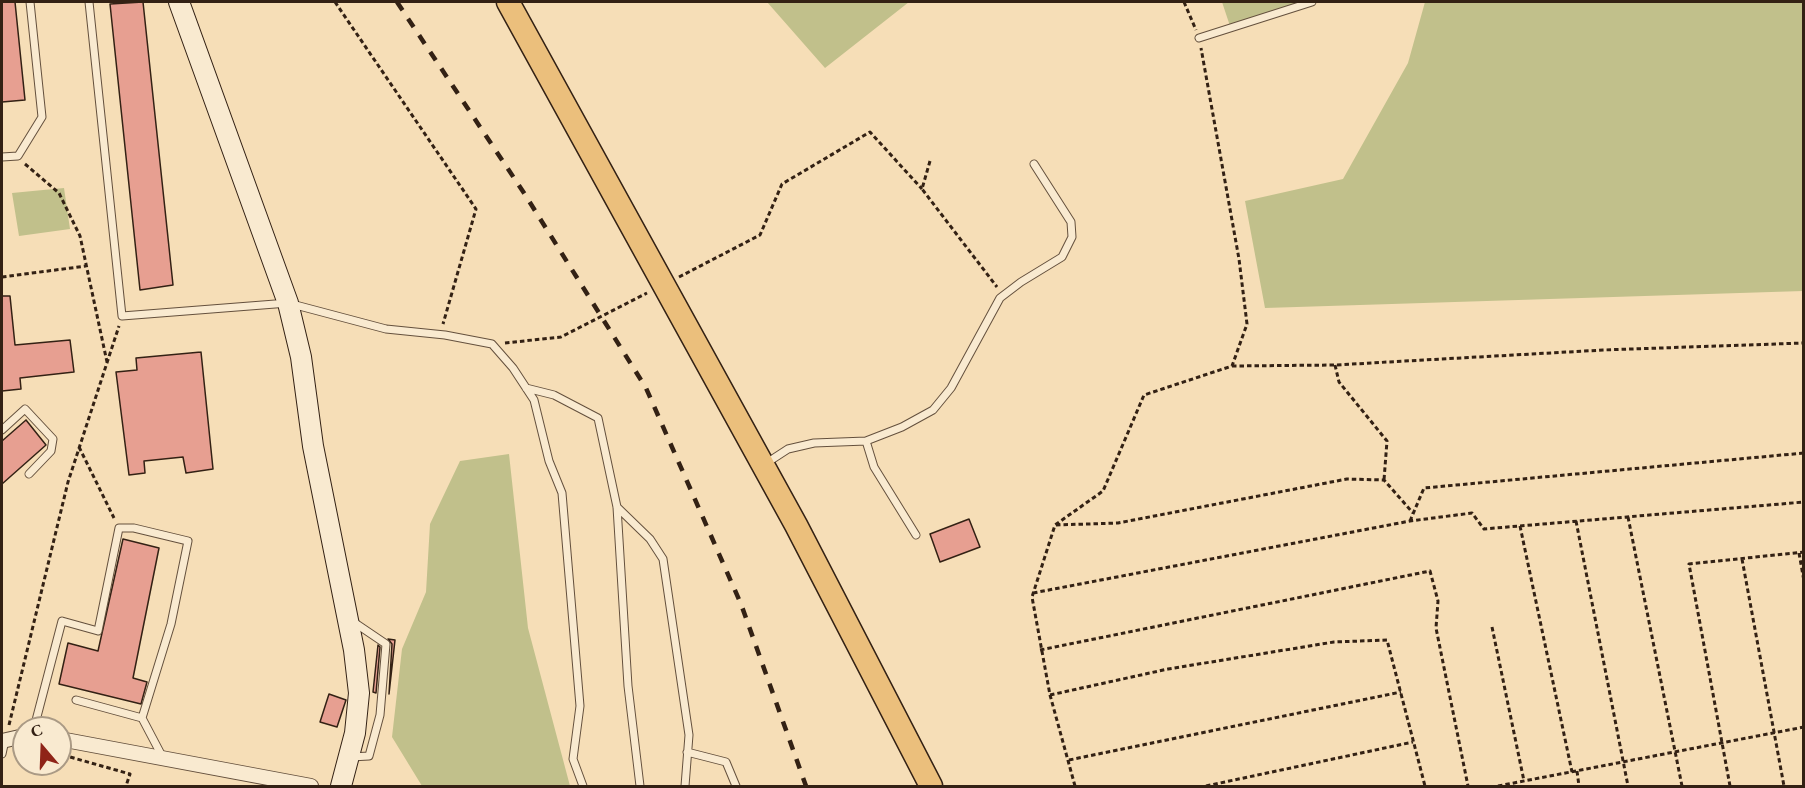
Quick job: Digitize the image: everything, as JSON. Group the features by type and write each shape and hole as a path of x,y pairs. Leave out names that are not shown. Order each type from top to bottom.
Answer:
{"main road":[{"path":"508,2 763,465 931,786"}],"street":[{"path":"179,2 288,303 301,357 313,446 348,618 359,693 355,733 341,786"},
{"path":"72,742 311,786"}],"lane":[{"path":"2,157 15,156 42,117 30,2"},
{"path":"89,2 122,316 288,303 386,329 440,334 492,344 534,400 549,461 562,493 580,706 573,759 583,786"},
{"path":"1281,2 1284,11"},
{"path":"1199,38 1312,2"},
{"path":"763,465 788,449 814,443 866,441 902,427 933,410 951,388 1004,295 1062,257 1072,237 1071,222 1034,164"},
{"path":"526,388 554,395 598,418 617,507 628,686 640,786"},
{"path":"2,430 25,409 53,439 51,451 29,474"},
{"path":"866,441 874,467 916,536"},
{"path":"617,507 650,539 663,559 689,735 685,786"},
{"path":"37,716 62,621 98,631 119,528 134,528 188,542 171,624 142,718 163,759"},
{"path":"348,618 386,644 380,715 369,756 348,757"},
{"path":"76,700 142,718"},
{"path":"687,752 726,762 736,786"}],"path":[{"path":"335,2 476,209 440,334"},
{"path":"1184,2 1199,38 1239,259 1247,324 1232,366"},
{"path":"492,344 561,337 760,235 782,184 870,132 922,189 1004,295"},
{"path":"15,156 59,193 80,236 107,363"},
{"path":"922,189 930,161"},
{"path":"2,277 86,266"},
{"path":"3,745 68,482 122,316"},
{"path":"1075,786 1040,650 1033,593 1055,525 1102,490 1144,395 1232,366 1335,365 1603,350 1803,343"},
{"path":"1335,365 1339,382 1387,441 1384,480 1413,513"},
{"path":"79,447 119,528"},
{"path":"1410,521 1424,488 1803,453"},
{"path":"1055,525 1118,523 1347,479 1384,480"},
{"path":"1033,593 1410,521 1472,513 1484,529 1803,502"},
{"path":"1628,517 1682,786"},
{"path":"1576,521 1628,786"},
{"path":"1520,526 1579,786"},
{"path":"1730,786 1689,564 1801,553 1803,581"},
{"path":"1742,559 1784,786"},
{"path":"1040,650 1430,571 1438,601 1436,628 1468,786"},
{"path":"1492,627 1524,781"},
{"path":"1050,695 1168,669 1334,642 1388,640 1425,786"},
{"path":"1069,760 1401,692"},
{"path":"1498,786 1519,784 1524,781 1803,727"},
{"path":"1206,786 1413,742"},
{"path":"72,757 130,774 126,786"}],"shaded area":[{"path":"767,2 909,2 825,68"},
{"path":"1222,2 1304,2 1230,26"},
{"path":"1425,2 1803,2 1803,291 1265,308 1245,201 1343,179 1408,63"},
{"path":"64,188 70,229 19,236 12,193"},
{"path":"509,454 528,628 570,786 422,786 392,737 402,649 426,592 430,524 460,461"}],"building":[{"path":"2,2 15,2 25,100 2,102"},
{"path":"143,2 173,285 140,290 110,4"},
{"path":"2,296 10,296 15,345 70,340 74,372 20,378 21,389 2,391"},
{"path":"201,352 213,469 186,473 183,457 144,461 145,473 129,475 116,372 137,370 136,358"},
{"path":"26,420 46,445 2,484 2,441"},
{"path":"969,519 980,547 940,562 930,534"},
{"path":"123,539 159,548 133,678 147,682 141,704 59,684 68,643 98,651"},
{"path":"388,639 395,640 389,694 392,644"},
{"path":"378,645 380,647 376,693 373,692"},
{"path":"329,694 346,700 337,727 320,722"}],"railway":[{"path":"397,2 524,193 646,388 741,604 806,786"}]}
